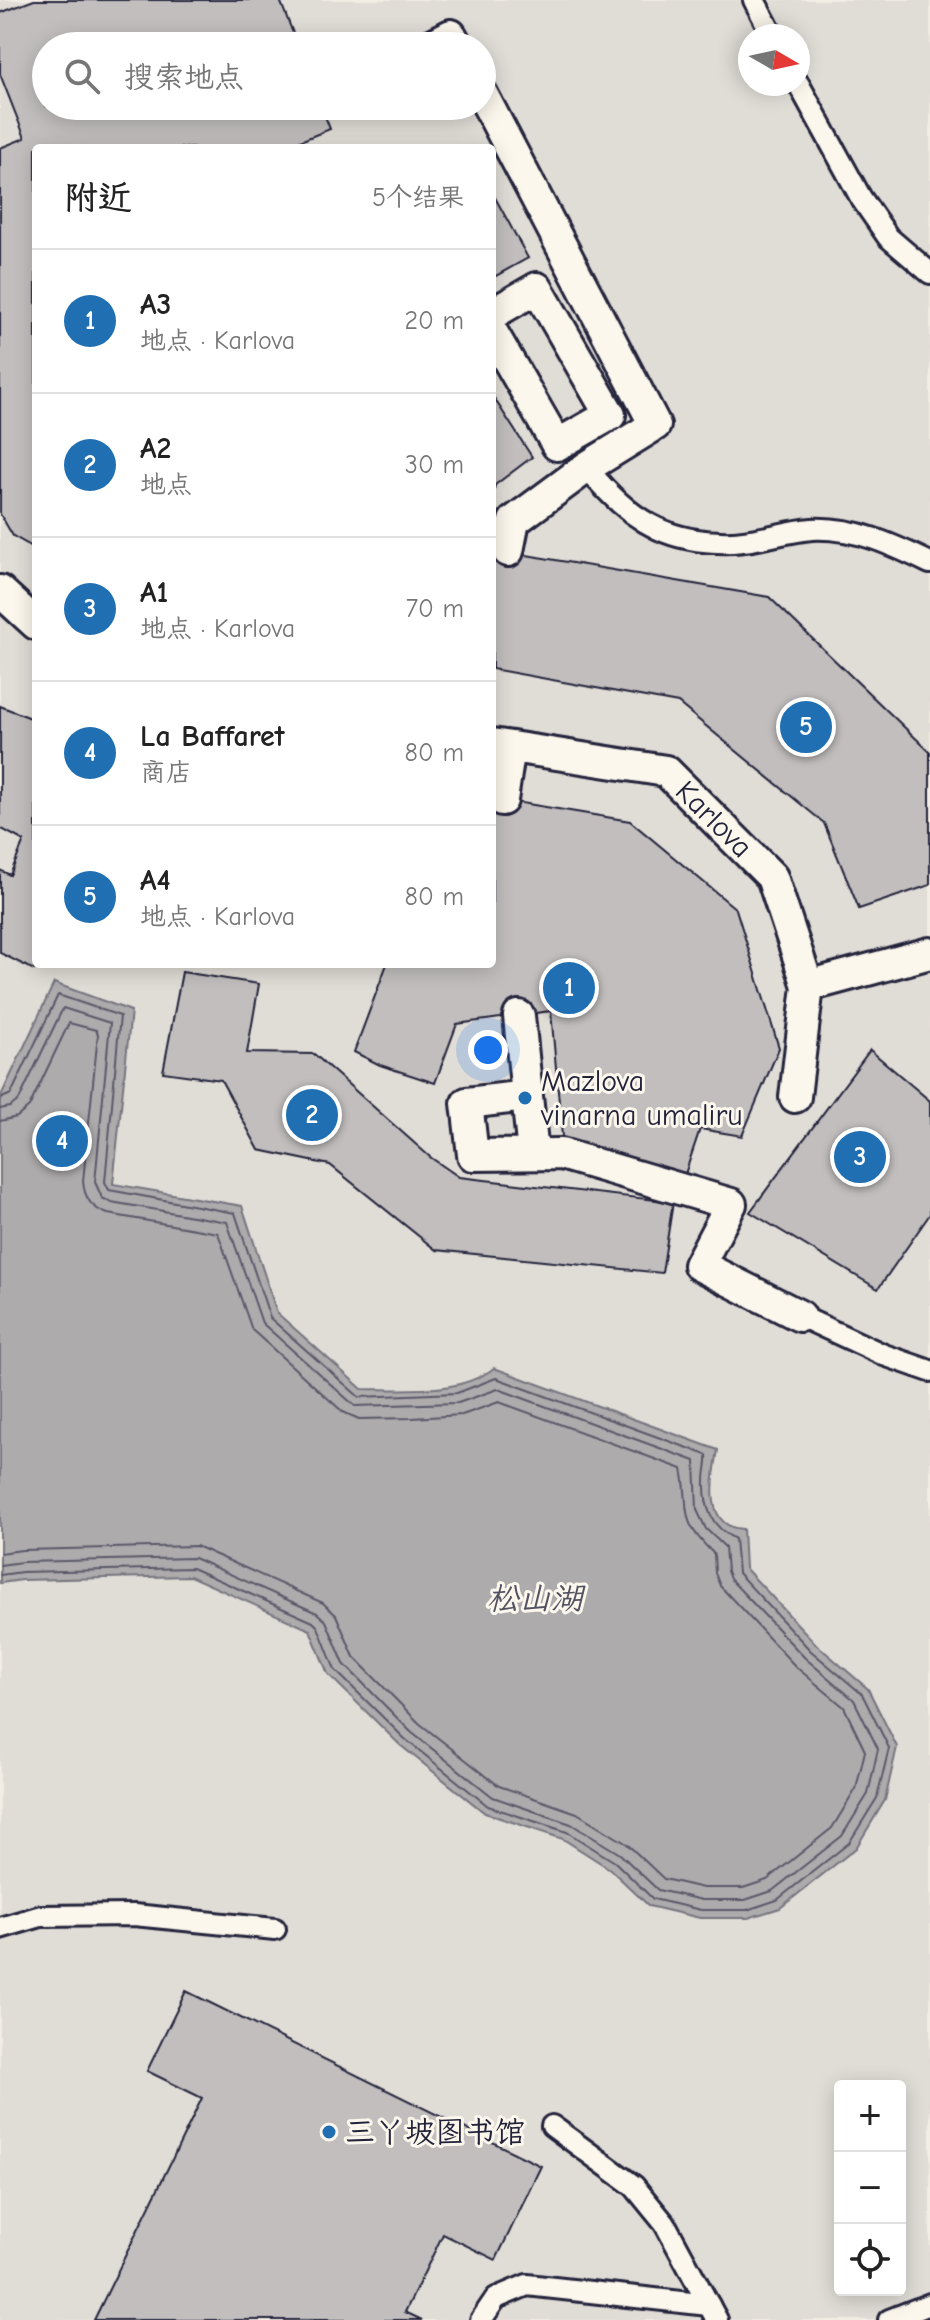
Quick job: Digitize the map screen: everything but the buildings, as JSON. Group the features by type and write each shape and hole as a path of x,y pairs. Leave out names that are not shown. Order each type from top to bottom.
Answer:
{"street":[{"path":"496,120 655,425 592,474 514,521 508,551"},
{"path":"496,312 537,288 610,415 557,445 496,339"},
{"path":"570,437 592,474"},
{"path":"0,591 32,620"},
{"path":"501,745 502,800"},
{"name":"Karlova","path":"501,745 666,771 772,877 808,986"},
{"path":"795,1097 808,986 930,953"},
{"path":"519,1016 533,1154"},
{"path":"527,1096 467,1103 473,1155 561,1154 731,1204 699,1265 800,1316"}],"lane":[{"path":"754,0 767,24"},
{"path":"805,96 861,198 888,237 930,273"},
{"path":"592,474 626,511 641,522 679,536 733,542 813,529 836,530 876,539 930,563"},
{"path":"800,1316 884,1355 930,1371"},
{"path":"0,1928 41,1916 134,1915 275,1929"},
{"path":"552,2126 634,2186 665,2224 713,2313"},
{"path":"481,2320 496,2298 527,2285 713,2313"},
{"path":"889,2320 930,2304"}],"shaded area":[{"path":"0,0 930,0 930,2320 0,2320"}],"water":[{"name":"松山湖","path":"54,983 131,1011 113,1184 242,1206 277,1313 362,1389 448,1387 480,1377 494,1368 718,1450 713,1487 716,1511 730,1526 743,1529 745,1568 817,1645 868,1689 897,1747 885,1800 856,1848 780,1908 748,1918 700,1918 649,1906 610,1869 563,1839 485,1813 400,1745 328,1674 310,1630 190,1576 0,1583 0,1098"}],"place":[{"name":"A4","path":"806,727"},
{"name":"A3","path":"569,988"},
{"name":"Mazlova vinarna umaliru","path":"525,1098"},
{"name":"A2","path":"312,1115"},
{"name":"La Baffaret","path":"62,1141"},
{"name":"A1","path":"860,1157"},
{"name":"三丫坡图书馆","path":"329,2132"}]}
